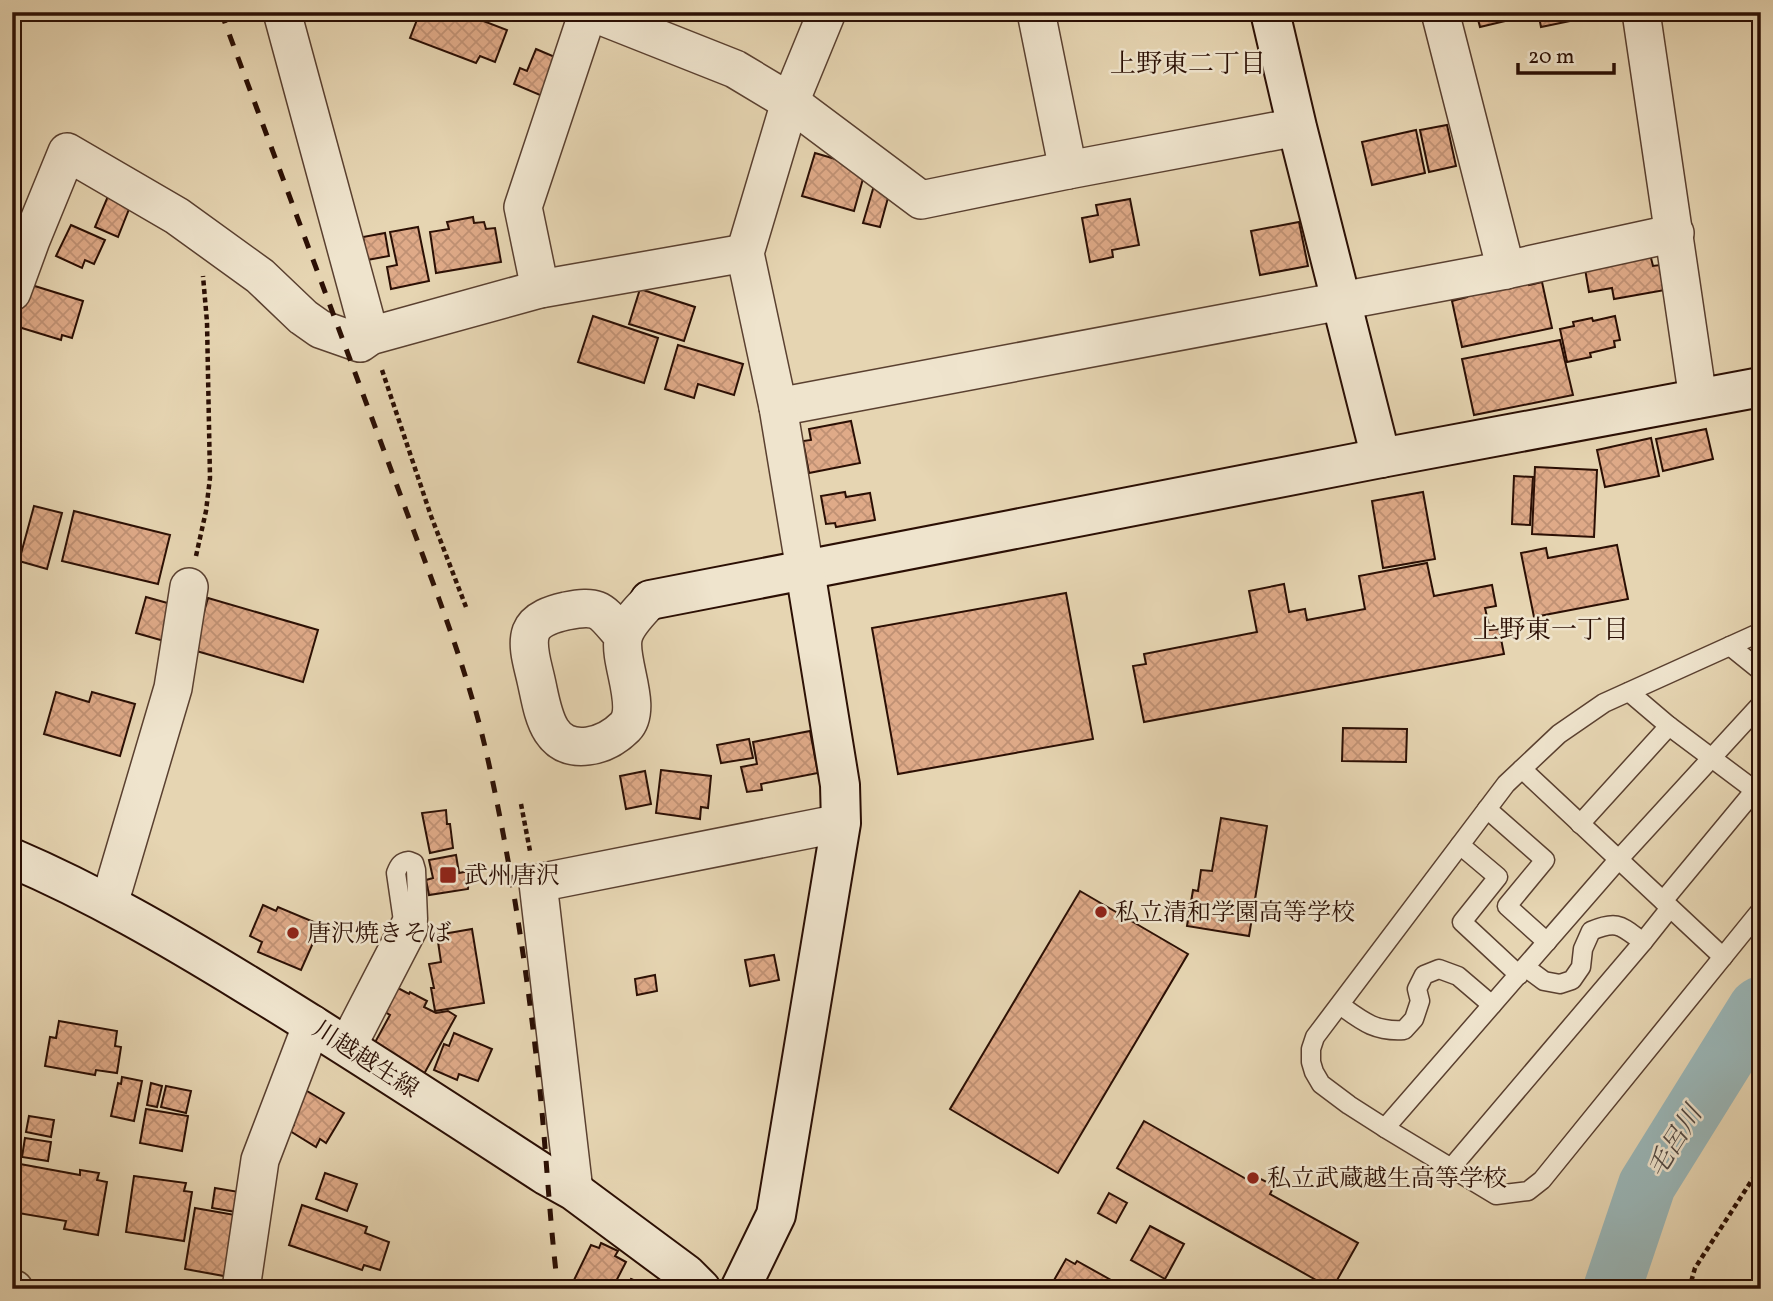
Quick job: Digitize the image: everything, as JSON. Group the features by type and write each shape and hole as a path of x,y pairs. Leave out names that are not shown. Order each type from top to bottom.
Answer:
{"street":[{"path":"282,12 370,335"},
{"path":"540,289 523,207 590,12 735,69 790,102 921,200 1297,127"},
{"path":"740,1289 776,1214 841,822 840,785 778,407 745,253 790,102 827,12"},
{"path":"1036,12 1068,170"},
{"path":"1270,12 1381,458"},
{"path":"1440,12 1506,270"},
{"path":"1641,12 1698,399"},
{"path":"12,292 66,152 177,216 260,276 303,317 320,329 360,343 370,335 540,289 745,253"},
{"path":"778,407 1506,270 1675,233"},
{"path":"650,600 623,636 622,651 632,704 628,724 602,744 582,746 567,744 556,738 544,714 529,641 531,631 537,624 554,614 650,600 1761,387"},
{"path":"109,904 173,688 189,587"},
{"path":"575,609 591,608 601,611 623,636"},
{"path":"574,1191 538,883 841,822"},
{"name":"川越越生線","path":"12,858 51,874 109,904 348,1045 536,1169 574,1191 701,1289"},
{"path":"348,1045 409,927"},
{"path":"242,1289 260,1160 312,1024"}],"lane":[{"path":"1761,632 1604,703 1559,734 1506,784 1315,1037 1311,1049 1314,1072 1321,1084 1349,1105 1496,1195 1528,1191 1542,1180 1761,910"},
{"path":"1730,646 1761,671"},
{"path":"1451,1168 1643,942 1666,905 1758,792 1669,726 1629,692"},
{"path":"1385,1128 1618,860 1761,704"},
{"path":"1580,824 1669,726"},
{"path":"1522,769 1723,957"},
{"path":"1487,809 1545,860 1507,906 1547,942"},
{"path":"1460,845 1498,877 1462,922 1522,971 1544,981 1560,984 1572,980 1581,967 1583,949 1591,931 1604,926 1623,926 1643,942"},
{"path":"1339,1005 1368,1025 1388,1031 1404,1030 1414,1019 1420,1001 1417,989 1424,975 1439,969 1458,976 1492,1005"}],"path":[{"path":"189,587 206,511 210,478 207,322 198,231"},
{"path":"370,335 431,516 466,607"},
{"path":"521,804 538,883"},
{"path":"1689,1289 1695,1268 1761,1166"}],"building":[{"path":"420,12 460,12 507,30 495,62 480,56 476,63 410,38"},
{"path":"1476,12 1521,12 1522,17 1480,27"},
{"path":"1538,12 1573,12 1575,20 1541,27"},
{"path":"536,49 562,60 547,98 514,84 520,68 527,71"},
{"path":"1447,125 1456,166 1429,172 1420,130"},
{"path":"1416,130 1425,173 1372,185 1362,142"},
{"path":"815,153 866,168 854,211 802,196"},
{"path":"875,182 891,187 880,227 863,223"},
{"path":"111,189 133,199 118,237 95,227"},
{"path":"1130,199 1139,245 1112,250 1113,257 1090,262 1082,218 1098,215 1096,205"},
{"path":"473,217 474,223 484,222 486,229 495,228 501,262 436,273 430,232 449,229 447,222"},
{"path":"1299,222 1308,266 1260,275 1251,231"},
{"path":"71,225 105,240 94,264 85,260 82,268 56,256"},
{"path":"418,227 429,281 391,289 387,267 397,265 390,232"},
{"path":"385,233 389,256 367,260 363,237"},
{"path":"1650,254 1653,266 1660,265 1665,290 1614,299 1612,288 1589,292 1585,269"},
{"path":"1527,280 1529,285 1542,282 1552,328 1462,347 1452,301 1467,297 1466,293 1487,289 1487,293 1492,292 1491,288"},
{"path":"25,283 83,301 72,338 62,335 61,340 12,325"},
{"path":"640,289 695,307 684,341 629,324"},
{"path":"593,316 658,338 644,383 578,362"},
{"path":"1615,316 1620,340 1614,341 1615,347 1590,353 1591,357 1567,362 1560,329 1574,326 1573,322"},
{"path":"1560,340 1573,395 1474,415 1462,359"},
{"path":"678,345 743,364 734,395 698,384 694,398 665,389"},
{"path":"851,421 860,463 809,473 803,441 811,440 809,429"},
{"path":"1706,429 1713,459 1663,471 1656,439"},
{"path":"1651,438 1659,476 1605,487 1597,450"},
{"path":"1535,467 1597,470 1594,537 1532,534"},
{"path":"1514,476 1533,477 1530,525 1512,524"},
{"path":"845,492 846,497 870,493 875,520 836,527 835,523 826,524 821,496"},
{"path":"1423,492 1435,559 1383,568 1372,501"},
{"path":"34,506 62,513 47,569 19,561"},
{"path":"74,511 170,535 158,584 62,561"},
{"path":"1617,545 1628,599 1534,617 1521,553 1546,548 1548,558"},
{"path":"1427,563 1434,596 1492,585 1496,606 1485,608 1490,630 1499,629 1504,654 1144,722 1133,666 1146,664 1144,654 1257,632 1249,591 1284,584 1289,612 1305,609 1307,620 1365,609 1359,576"},
{"path":"1066,593 1093,739 898,774 872,628"},
{"path":"146,597 171,604 164,641 136,633"},
{"path":"208,598 318,630 303,682 193,650"},
{"path":"56,692 89,702 92,692 135,704 120,756 44,734"},
{"path":"1343,728 1407,729 1406,762 1342,761"},
{"path":"810,731 818,773 761,784 762,790 747,792 741,767 757,764 753,742"},
{"path":"749,739 753,758 721,763 717,745"},
{"path":"12,757 19,760 12,783"},
{"path":"661,770 711,776 708,808 701,807 700,819 656,813"},
{"path":"645,771 651,804 626,809 620,776"},
{"path":"446,810 453,848 430,853 422,813"},
{"path":"1221,818 1267,826 1249,936 1187,926 1193,890 1198,891 1201,870 1212,871"},
{"path":"456,855 459,873 469,871 468,889 429,895 426,880 433,878 429,860"},
{"path":"12,879 20,883 12,896"},
{"path":"1080,891 1188,954 1058,1173 950,1109"},
{"path":"263,905 276,911 278,907 321,925 301,970 258,952 262,942 250,936"},
{"path":"472,929 484,1003 435,1011 429,964 441,962 437,935"},
{"path":"774,955 779,980 750,986 745,960"},
{"path":"655,975 657,991 637,995 635,979"},
{"path":"396,987 427,1001 424,1007 436,1013 448,1011 456,1016 424,1074 373,1046 390,1015 383,1011"},
{"path":"59,1021 117,1031 115,1046 121,1047 117,1073 96,1070 95,1075 45,1066 50,1037 56,1038"},
{"path":"454,1033 492,1049 478,1081 459,1074 457,1080 434,1070 444,1044 449,1046"},
{"path":"122,1077 142,1081 134,1121 111,1116 118,1083 121,1084"},
{"path":"151,1083 162,1086 157,1107 147,1105"},
{"path":"166,1086 191,1091 186,1113 161,1107"},
{"path":"302,1088 344,1113 326,1143 320,1139 316,1147 290,1131 294,1125 283,1118"},
{"path":"146,1109 188,1116 182,1151 140,1143"},
{"path":"29,1116 54,1120 51,1137 26,1132"},
{"path":"1144,1121 1255,1184 1259,1178 1274,1186 1270,1194 1358,1243 1332,1289 1117,1168"},
{"path":"25,1138 51,1142 48,1161 22,1157"},
{"path":"20,1164 80,1175 80,1170 99,1173 97,1180 107,1182 98,1235 64,1229 66,1221 12,1212"},
{"path":"325,1173 357,1184 347,1211 316,1199"},
{"path":"134,1176 186,1183 184,1191 192,1192 184,1241 126,1232"},
{"path":"215,1188 239,1192 236,1212 212,1208"},
{"path":"1109,1193 1127,1203 1116,1223 1098,1213"},
{"path":"302,1205 367,1227 365,1233 389,1242 380,1270 364,1265 362,1270 289,1245"},
{"path":"195,1208 235,1215 224,1276 185,1269"},
{"path":"1150,1226 1184,1244 1165,1279 1131,1260"},
{"path":"601,1243 618,1251 615,1256 626,1262 612,1289 590,1289 574,1280 591,1245 599,1248"},
{"path":"1066,1259 1075,1264 1077,1261 1127,1289 1049,1289"},
{"path":"1761,1277 1761,1289 1752,1289"},
{"path":"631,1279 655,1289 627,1289"}],"waterway":[{"name":"毛呂川","path":"1612,1289 1647,1185 1761,1005"}],"railway":[{"path":"221,12 439,599 465,674 481,732 510,871 528,991 541,1099 558,1289"}],"place":[{"name":"武州唐沢","path":"448,875"},
{"name":"私立清和学園高等学校","path":"1101,912"},
{"name":"唐沢焼きそば","path":"293,933"},
{"name":"私立武蔵越生高等学校","path":"1253,1178"}],"district":[{"name":"上野東二丁目","path":"1188,63"},
{"name":"上野東一丁目","path":"1551,629"}]}
